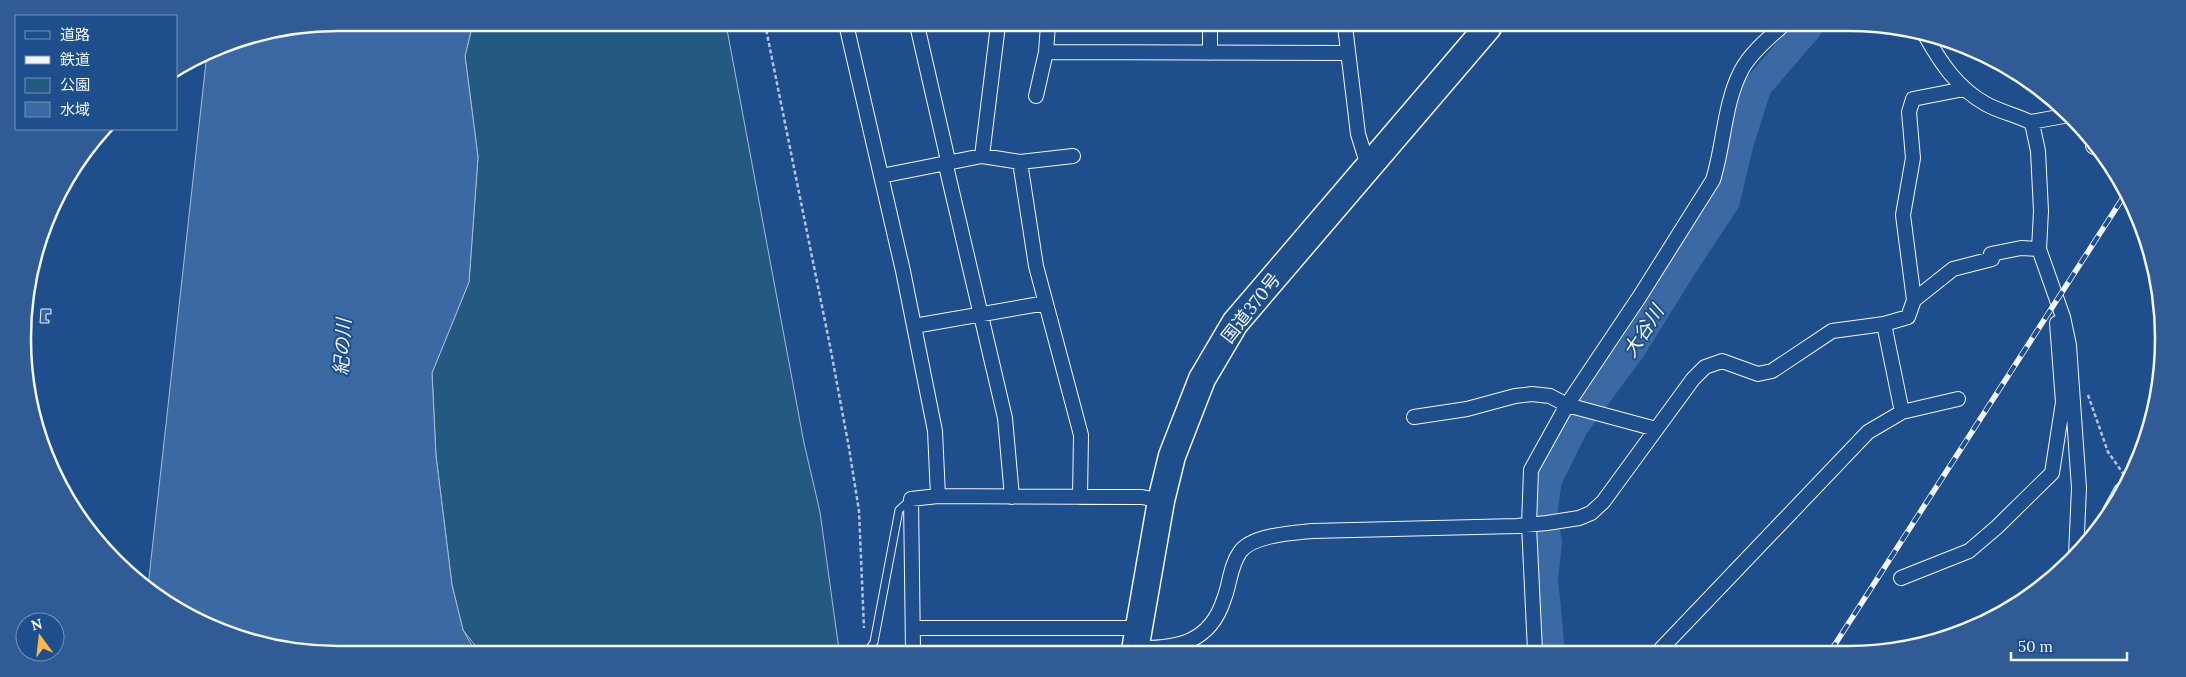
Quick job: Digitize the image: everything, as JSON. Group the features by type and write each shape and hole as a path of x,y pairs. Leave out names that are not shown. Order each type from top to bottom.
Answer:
{"highway":[{"name":"国道370号","path":"1137,642 1161,501 1172,456 1202,379 1235,323 1485,31"}],"street":[{"path":"848,31 914,326 935,431 938,496"},
{"path":"918,31 980,314 1005,418 1012,497"},
{"path":"982,156 997,31"},
{"path":"1036,96 1046,52 1048,31"},
{"path":"1210,31 1210,54"},
{"path":"1346,31 1358,134 1368,166"},
{"path":"1535,646 1529,524 1531,470 1567,405 1640,296 1712,180 1718,162 1729,110 1741,71 1762,45 1777,31"},
{"path":"1930,43 1943,66 1964,89 1986,104 2031,122 2060,117"},
{"path":"1046,52 1348,53"},
{"path":"913,628 1137,642 1169,646 1193,640 1207,630 1224,600 1231,572 1240,551 1252,543 1267,538 1287,533 1547,523 1579,518 1591,513 1603,502 1693,379 1705,367 1722,361 1758,374 1772,371 1832,331 1884,324 1908,317 1914,300 1903,215 1914,158 1909,112 1913,99 1964,89"},
{"path":"2031,122 2038,151 2041,211 2039,249 2062,314 2069,345 2079,488 2077,544"},
{"path":"881,176 982,156 1020,162 1073,156"},
{"path":"1020,162 1036,266 1081,435 1080,497"},
{"path":"1914,300 1953,269 1992,259 1991,254 2021,248 2039,249"},
{"path":"914,326 1046,303"},
{"path":"1901,578 1969,551 1997,527 2052,473 2063,402 2057,323 2062,314"},
{"path":"1884,324 1902,412"},
{"path":"1414,416 1467,410 1515,396 1532,394 1550,396 1567,405 1656,429"},
{"path":"1664,646 1868,432 1902,412 1958,399"},
{"path":"914,646 911,499 938,496 1142,497 1161,501"}],"lane":[{"path":"872,646 874,642 900,510 911,499"}],"path":[{"path":"766,31 823,307 859,510 864,630"},
{"path":"2086,390 2108,452 2123,473"}],"green space":[{"path":"471,31 727,31 804,443 820,512 838,646 476,646 463,630 452,585 436,456 432,373 469,282 478,157 465,56"}],"water":[{"name":"紀の川","path":"338,31 471,31 465,56 478,157 469,282 432,373 436,456 452,585 463,630 472,646 338,646 279,640 240,629 203,614 185,605 149,580 206,62 259,42 298,34"}],"building":[{"path":"41,309 51,309 51,314 46,314 46,320 49,320 49,323 40,323"}],"waterway":[{"name":"大谷川","path":"1551,646 1544,579 1548,542 1543,514 1548,480 1574,427 1631,350 1726,201 1740,142 1758,86 1805,31"}],"railway":[{"path":"1834,646 2121,200"}]}
